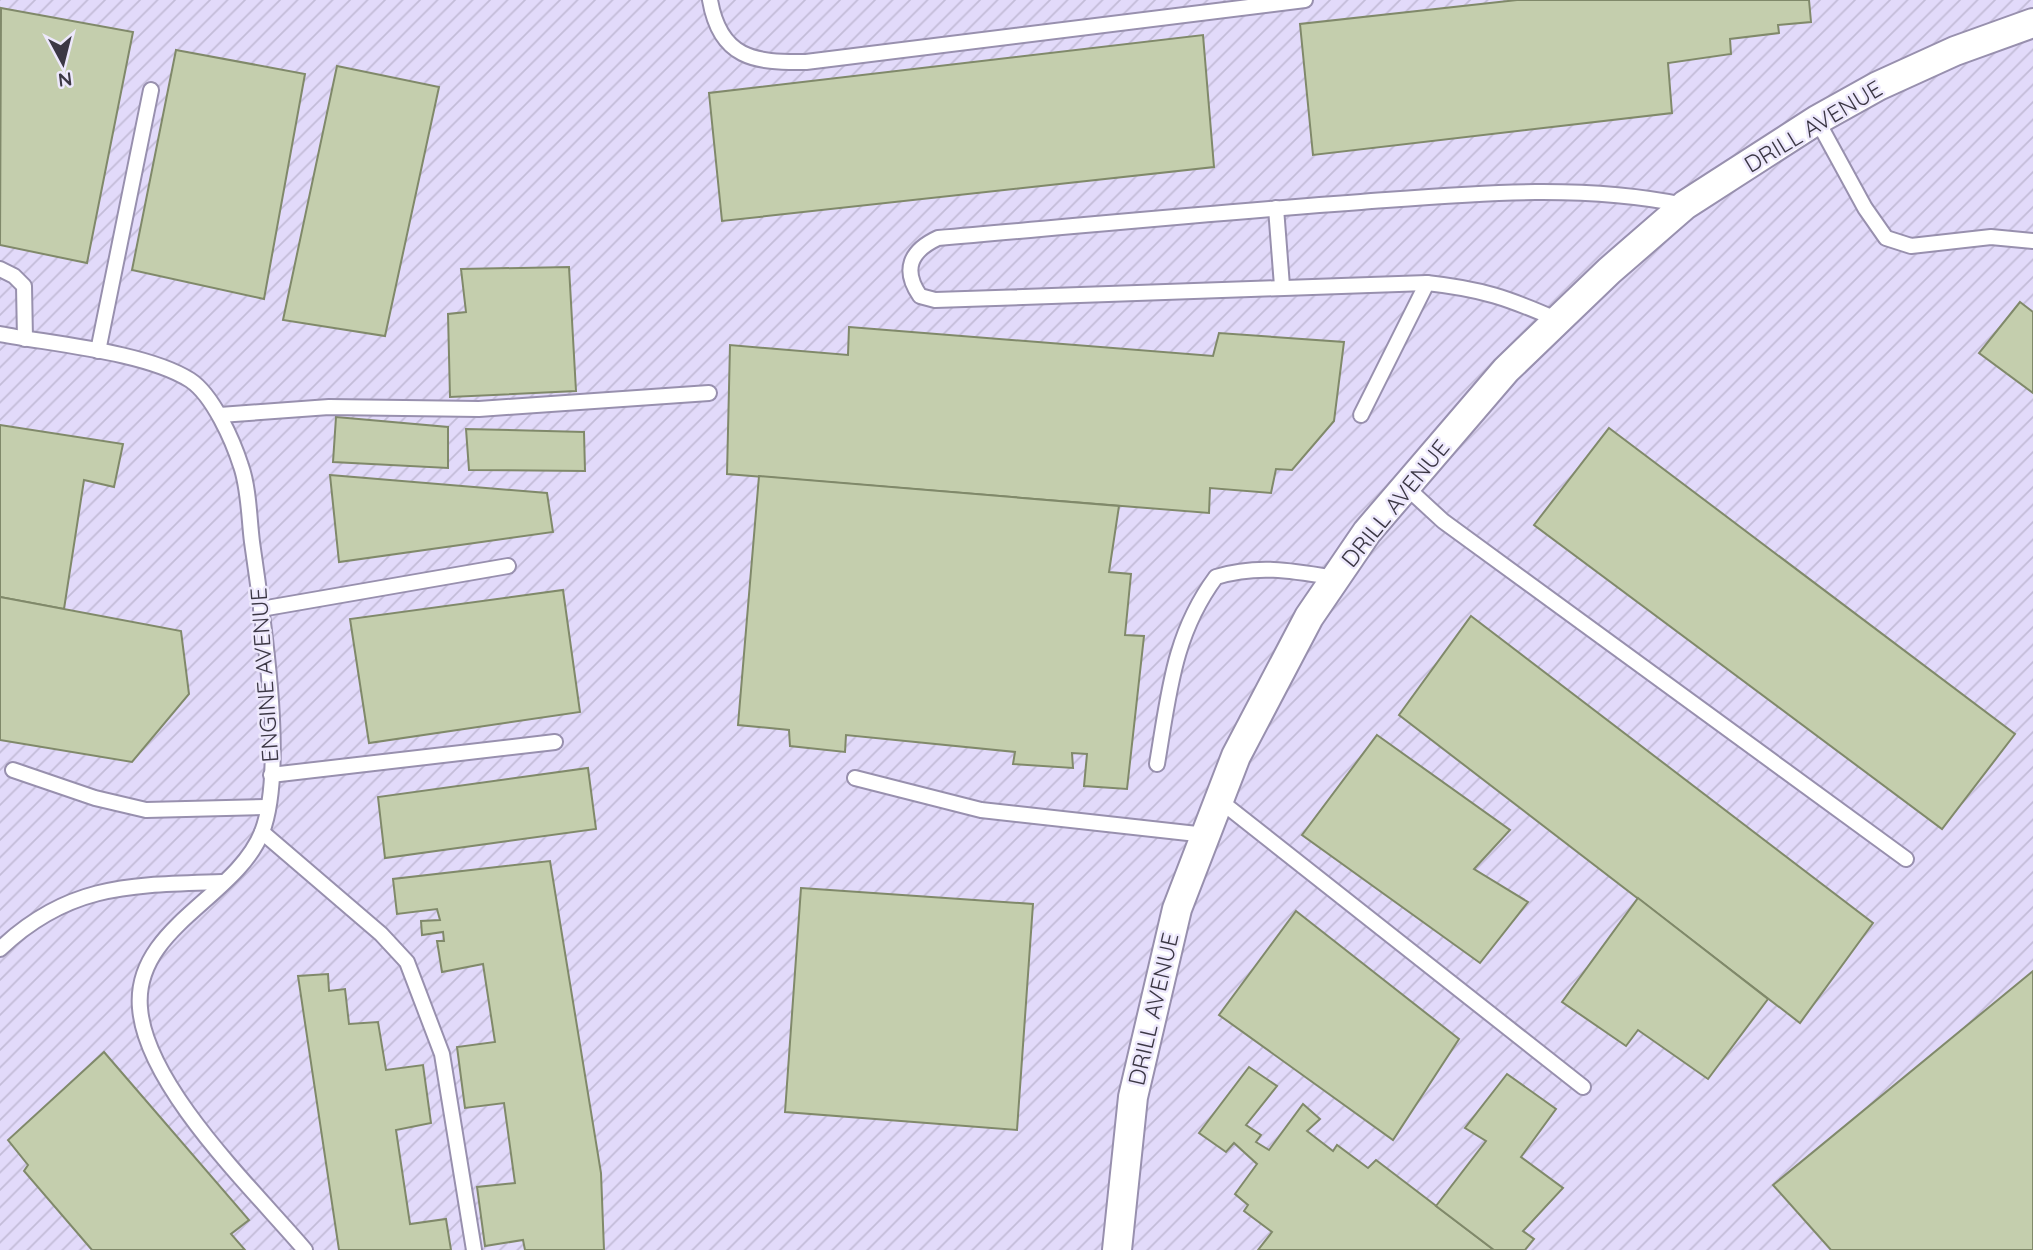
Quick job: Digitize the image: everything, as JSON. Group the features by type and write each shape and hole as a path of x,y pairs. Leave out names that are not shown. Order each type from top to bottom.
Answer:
{"street":[{"name":"DRILL AVENUE","path":"1117,1250 1133,1097 1177,909 1236,756 1309,617 1336,578 1405,486 1506,370 1685,205 1817,120 1878,86 1955,51 2033,23"}],"lane":[{"path":"710,0 718,29 727,42 739,53 776,63 806,62 1305,0"},
{"path":"98,351 151,90"},
{"path":"1817,120 1865,208 1886,238 1911,246 1991,237 2033,241"},
{"path":"1558,320 1501,295 1476,288 1427,283 934,300 920,296 912,284 908,268 912,255 923,245 938,238 1276,208 1466,195 1576,192 1635,195 1685,205"},
{"path":"1276,208 1282,286"},
{"path":"0,269 14,276 24,286 25,339"},
{"path":"1362,415 1427,283"},
{"name":"ENGINE AVENUE","path":"0,334 137,359 191,381 220,415 242,467 261,609 271,730 271,775 262,832 241,863 160,946 142,975 140,1007 149,1048 189,1114 305,1250"},
{"path":"220,415 329,407 479,409 709,393"},
{"path":"1405,486 1443,521 1906,859"},
{"path":"261,609 508,566"},
{"path":"1157,764 1175,658 1188,620 1216,577 1242,569 1274,568 1336,578"},
{"path":"271,775 555,742"},
{"path":"13,770 95,798 146,810 266,807"},
{"path":"855,778 981,810 1206,835"},
{"path":"1219,800 1583,1087"},
{"path":"262,832 381,934 407,962 443,1054 474,1250"},
{"path":"0,949 19,931 61,904 97,893 134,885 222,882"}],"shaded area":[{"path":"0,0 2033,0 2033,1250 0,1250"}],"building":[{"path":"1517,0 1809,0 1811,22 1778,25 1779,33 1730,39 1731,54 1668,63 1672,113 1313,155 1300,24"},
{"path":"1,8 133,32 87,263 0,245"},
{"path":"1203,35 1214,167 722,221 709,93"},
{"path":"176,50 305,74 264,299 132,270"},
{"path":"337,66 439,87 385,336 283,320"},
{"path":"569,267 576,391 450,397 448,314 466,312 461,269"},
{"path":"2020,302 2033,312 2033,393 1979,353"},
{"path":"849,327 1213,356 1219,333 1344,342 1334,421 1292,470 1276,469 1271,493 1210,488 1209,513 727,474 730,345 848,355"},
{"path":"336,417 448,427 448,468 333,462"},
{"path":"0,425 123,444 114,487 84,480 64,609 0,597"},
{"path":"1609,428 2015,734 1942,829 1534,525"},
{"path":"466,429 584,432 585,471 469,470"},
{"path":"330,475 547,493 553,532 339,562"},
{"path":"759,476 1119,506 1109,572 1131,574 1125,635 1144,636 1127,789 1084,786 1087,754 1072,753 1073,768 1013,764 1015,752 846,735 845,752 790,746 789,730 738,725"},
{"path":"563,590 580,712 369,743 350,619"},
{"path":"0,597 181,631 189,694 132,762 0,740"},
{"path":"1471,616 1873,923 1800,1023 1399,715"},
{"path":"1377,735 1510,830 1474,869 1528,902 1480,963 1302,835"},
{"path":"588,768 596,829 385,858 378,797"},
{"path":"550,861 601,1173 604,1250 525,1250 523,1240 485,1246 477,1187 515,1183 504,1103 465,1108 457,1047 495,1042 483,964 442,972 437,941 444,941 443,932 422,935 421,921 440,920 437,909 397,914 393,879"},
{"path":"801,888 1033,904 1017,1130 785,1112"},
{"path":"1638,898 1768,999 1708,1079 1638,1030 1626,1046 1562,1002"},
{"path":"1296,911 1459,1039 1393,1140 1219,1015"},
{"path":"2033,971 2033,1250 1831,1250 1773,1185"},
{"path":"328,974 329,991 345,989 349,1024 378,1022 386,1070 423,1065 431,1123 396,1130 410,1224 446,1219 451,1250 339,1250 298,976"},
{"path":"104,1052 249,1220 231,1234 245,1250 92,1250 24,1171 28,1165 8,1140"},
{"path":"1249,1067 1277,1086 1246,1125 1261,1135 1256,1142 1269,1150 1303,1104 1320,1119 1307,1131 1333,1151 1337,1145 1368,1168 1376,1160 1494,1250 1258,1250 1272,1232 1244,1211 1248,1205 1235,1194 1257,1164 1234,1143 1226,1152 1199,1133"},
{"path":"1507,1074 1556,1109 1521,1157 1563,1188 1523,1231 1534,1239 1525,1250 1494,1250 1436,1206 1486,1141 1465,1128"}]}
